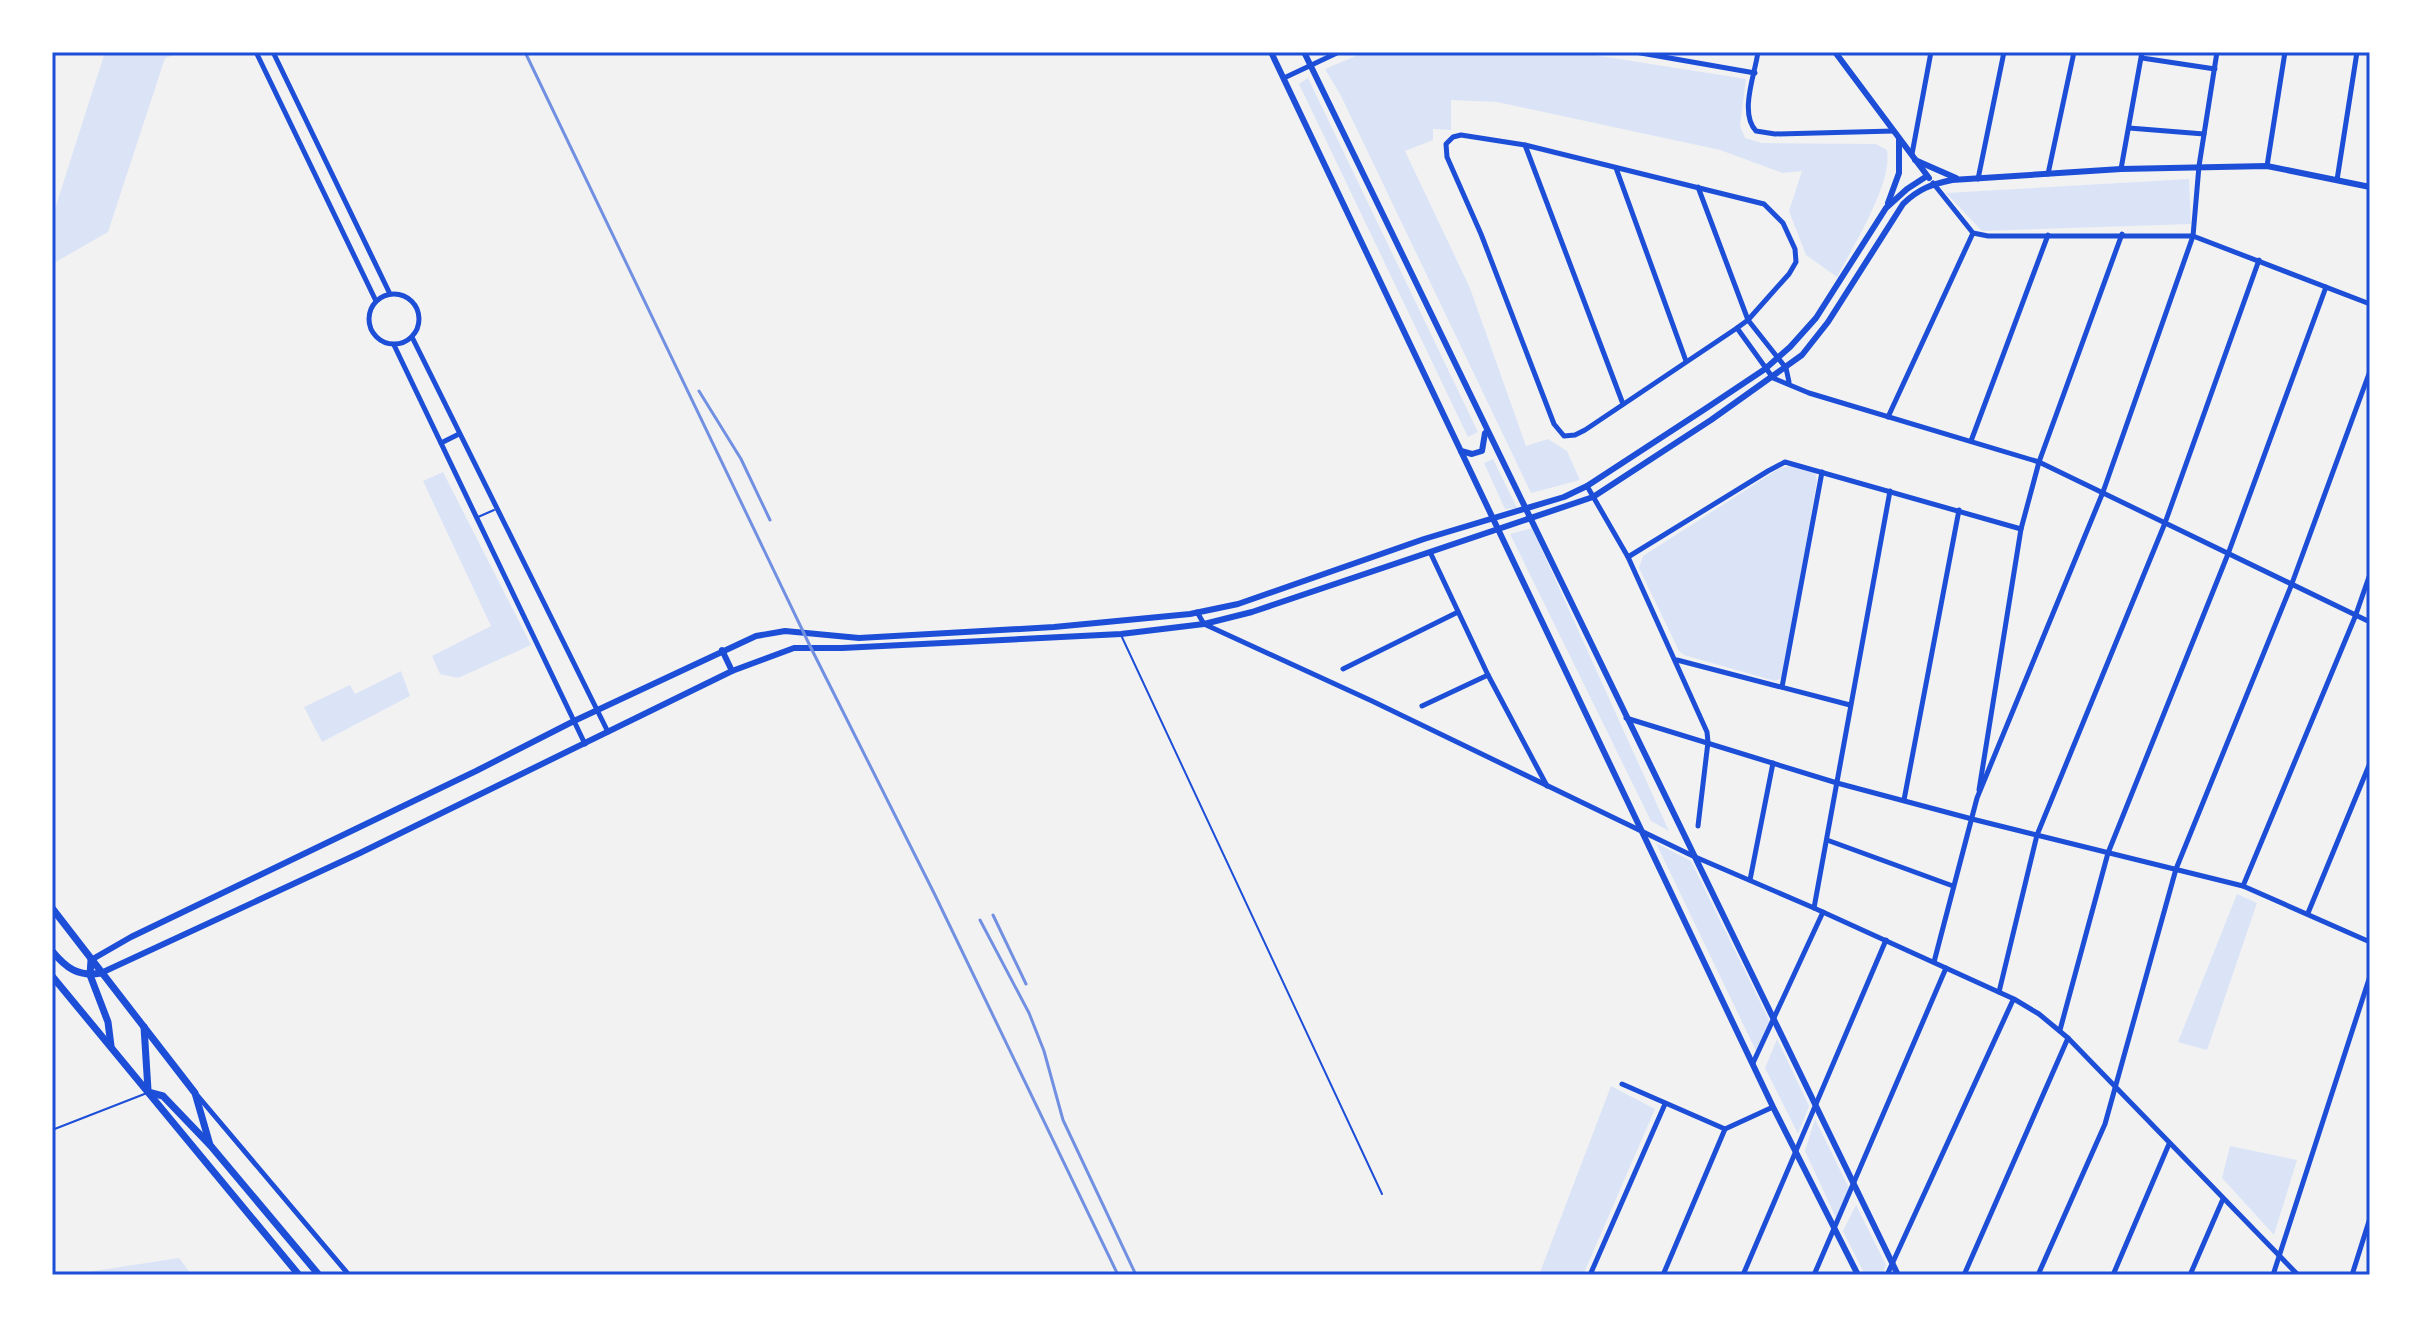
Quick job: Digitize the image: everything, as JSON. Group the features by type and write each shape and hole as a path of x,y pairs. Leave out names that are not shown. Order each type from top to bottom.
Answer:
{"main road":[{"path":"52,908 195,1093 210,1145"},
{"path":"52,951 72,971 90,975 101,973"},
{"path":"91,960 90,975 108,1022 111,1047"},
{"path":"52,976 299,1275"},
{"path":"144,1025 148,1092"},
{"path":"148,1092 163,1096 210,1145 319,1275"}],"street":[{"path":"256,52 376,301"},
{"path":"273,52 390,294"},
{"path":"1271,52 1773,1107 1858,1275"},
{"path":"1304,52 1898,1275"},
{"path":"1284,78 1339,52"},
{"path":"1635,52 1755,73"},
{"path":"1687,61 1689,52"},
{"path":"1758,52 1749,119 1753,129 1761,133 1896,134"},
{"path":"1835,52 1973,233 1988,236 2193,236 2370,304"},
{"path":"101,973 346,859 732,671 786,649 1121,634 1204,624 1252,612 1593,497 1773,378 1802,355 1828,322 1916,182 1918,172 1913,157 1931,52"},
{"path":"1978,179 2004,52"},
{"path":"2048,174 2074,52"},
{"path":"1977,798 2103,492 2193,236 2199,166 2217,52"},
{"path":"2267,166 2285,52"},
{"path":"2337,180 2357,52"},
{"path":"2121,169 2142,55 2215,69"},
{"path":"2129,128 2204,134"},
{"path":"91,960 144,931 596,710 756,636 796,632 859,638 1070,626 1197,612 1248,600 1493,517 1564,497 1587,486 1765,369 1816,318 1886,208 1899,173 1896,134"},
{"path":"1466,136 1525,145 1764,204 1783,223 1795,249 1794,267 1748,320 1580,433 1564,436 1554,424 1445,149 1449,140 1466,136"},
{"path":"1525,145 1623,404"},
{"path":"1913,157 1956,180"},
{"path":"1903,204 1933,183 1956,180 2199,166 2267,166 2370,187"},
{"path":"1615,167 1687,362"},
{"path":"1886,208 1927,176 1956,180"},
{"path":"1698,187 1748,320 1786,368 1790,383"},
{"path":"1888,417 1973,233"},
{"path":"1934,962 1977,798 2021,529 2039,462 2122,234"},
{"path":"1971,441 2048,235"},
{"path":"1999,992 2037,835 2165,523 2259,260"},
{"path":"2060,1030 2108,853 2228,554 2326,287"},
{"path":"390,294 402,295 413,302 418,314 418,326 412,337 394,345 380,341 371,328 369,314 376,301 390,294"},
{"path":"1737,328 1773,378 1809,393 2039,462 2370,622"},
{"path":"412,337 608,732"},
{"path":"394,345 585,744"},
{"path":"2038,1275 2097,1143 2117,1087 2176,869 2291,586 2370,371"},
{"path":"1461,451 1472,454 1482,451 1486,430"},
{"path":"441,443 459,434"},
{"path":"1628,557 1777,466 1792,463 2021,529"},
{"path":"1782,687 1822,472"},
{"path":"1587,486 1628,557 1704,725 1708,742 1698,826"},
{"path":"1814,908 1890,491"},
{"path":"1904,801 1959,510"},
{"path":"1430,552 1488,675 1547,786"},
{"path":"2243,886 2370,574"},
{"path":"1197,612 1204,624 1372,701 1693,856 2014,999 2060,1030 2298,1275"},
{"path":"1343,669 1458,612"},
{"path":"722,650 732,671"},
{"path":"1676,660 1850,705"},
{"path":"1422,706 1488,675"},
{"path":"1626,718 1837,783 2243,886 2370,942"},
{"path":"1750,880 1773,763"},
{"path":"2308,913 2370,763"},
{"path":"1827,840 1953,886"},
{"path":"1753,1063 1823,912"},
{"path":"1743,1275 1886,940"},
{"path":"1814,1275 1946,968"},
{"path":"2273,1275 2370,976"},
{"path":"1887,1275 2014,999"},
{"path":"1964,1275 2068,1038"},
{"path":"1622,1084 1725,1129"},
{"path":"195,1093 349,1275"},
{"path":"1590,1275 1665,1104"},
{"path":"1663,1275 1725,1129 1773,1107"},
{"path":"2113,1275 2169,1143"},
{"path":"2190,1275 2223,1199"},
{"path":"2352,1275 2370,1218"}],"lane":[{"path":"477,518 495,509"},
{"path":"1121,634 1382,1194"},
{"path":"52,1130 148,1092"}],"shaded area":[{"path":"105,52 182,52 165,58 108,232 52,264 52,218"},
{"path":"1365,52 1575,52 1746,79 1740,126 1745,138 1762,143 1876,144 1887,150 1884,179 1870,214 1837,277 1806,255 1789,211 1802,171 1783,173 1720,150 1497,102 1451,100 1451,130 1433,129 1433,140 1405,151 1470,288 1526,446 1548,439 1567,451 1580,480 1531,493 1341,96 1325,69"},
{"path":"1308,78 1478,432 1468,437 1299,84"},
{"path":"2189,179 2191,224 1982,231 1946,193"},
{"path":"1493,459 1517,508 1505,509 1484,463"},
{"path":"1792,466 1815,473 1817,480 1783,677 1775,681 1684,655 1679,651 1639,568 1643,556 1780,468"},
{"path":"443,472 531,645 458,678 440,674 432,656 491,626 423,481"},
{"path":"1532,528 1669,831 1651,821 1510,534"},
{"path":"401,671 410,696 322,742 304,707 350,685 355,694"},
{"path":"1656,843 1691,861 1771,1024 1757,1053"},
{"path":"2237,894 2257,903 2207,1050 2178,1042"},
{"path":"1777,1039 1809,1106 1798,1134 1765,1068"},
{"path":"1611,1086 1655,1109 1583,1275 1539,1275"},
{"path":"1815,1119 1850,1190 1837,1220 1805,1151"},
{"path":"2230,1146 2297,1160 2274,1235 2222,1178"},
{"path":"1856,1205 1886,1265 1882,1275 1865,1275 1843,1231"},
{"path":"179,1258 192,1275 68,1275"}],"railway":[{"path":"525,52 811,648 934,893 1118,1275"},
{"path":"699,391 741,459 770,520"},
{"path":"993,915 1026,984"},
{"path":"980,920 1029,1013 1044,1051 1063,1120 1136,1275"}]}
